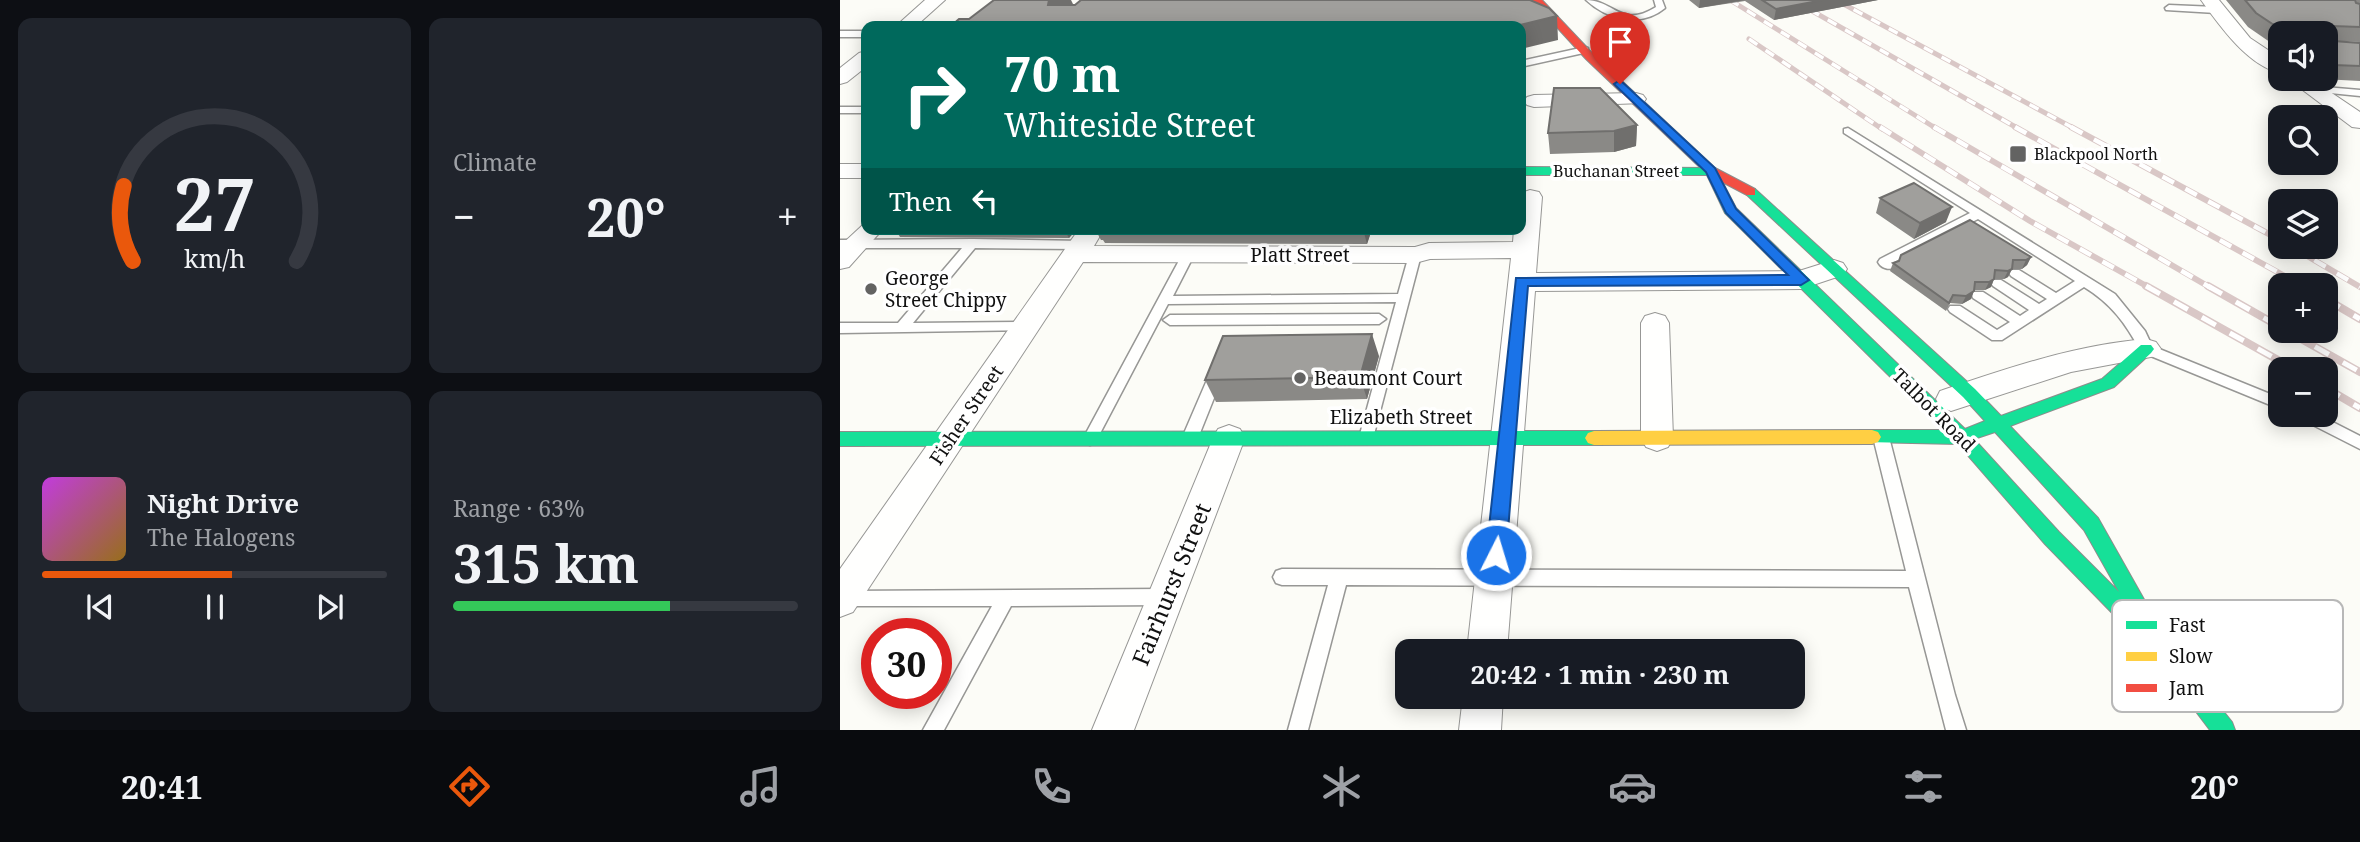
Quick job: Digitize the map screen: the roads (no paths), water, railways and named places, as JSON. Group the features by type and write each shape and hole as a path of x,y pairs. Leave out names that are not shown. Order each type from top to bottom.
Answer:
{"main road":[{"name":"Talbot Road","path":"1537,0 1584,50 1711,171 1746,187 1969,393 2091,524 2134,600"},
{"name":"Talbot Road","path":"1711,171 1730,210 1932,406 2052,538 2113,600"},
{"name":"Buchanan Street","path":"1526,184 1711,171"},
{"name":"Talbot Road","path":"1997,424 2108,383 2146,349"},
{"path":"1962,437 1997,424"},
{"name":"Elizabeth Street","path":"840,439 1962,437"},
{"name":"Talbot Road","path":"2210,712 2224,730"}],"street":[{"path":"911,21 936,0"},
{"path":"2215,8 2243,42 2268,59"},
{"path":"2243,42 2268,43"},
{"path":"840,78 861,61"},
{"path":"2315,91 2360,122"},
{"path":"1534,101 1636,99"},
{"path":"840,171 861,171"},
{"path":"1488,639 1524,235"},
{"name":"Platt Street","path":"1083,243 1188,255 1415,255 1429,251 1524,250"},
{"name":"Fisher Street","path":"840,600 1083,243"},
{"path":"1521,282 1801,280 1834,269"},
{"path":"1655,323 1657,438"},
{"name":"Talbot Road","path":"1969,393 2119,350 2146,349"},
{"path":"1932,406 1969,393"},
{"name":"Fairhurst Street","path":"1114,730 1229,438"},
{"path":"1480,730 1482,709"}],"lane":[{"path":"1590,0 1610,14 1630,18 1661,8 1657,0"},
{"path":"2169,8 2215,8"},
{"path":"2194,19 2215,8"},
{"path":"840,34 861,34"},
{"path":"1526,63 1584,50"},
{"path":"2338,89 2360,93"},
{"path":"840,110 861,110"},
{"path":"1848,131 2110,297 2140,334 2146,349 2268,399"},
{"path":"1890,265 1884,262 1910,252 1978,214"},
{"path":"901,328 973,243"},
{"path":"852,245 1083,243"},
{"path":"1090,439 1188,255"},
{"path":"1367,438 1415,255"},
{"path":"2015,273 2056,299"},
{"path":"1955,309 1997,337 2084,281"},
{"path":"1997,283 2039,310"},
{"path":"1978,295 2019,322"},
{"path":"1164,300 1404,298"},
{"path":"1170,320 1238,326 1379,319"},
{"path":"840,328 1026,327"},
{"path":"1189,439 1225,356"},
{"path":"2329,427 2360,443"},
{"path":"1881,437 1956,730"},
{"path":"1282,577 1916,579"},
{"path":"1298,730 1339,577"},
{"path":"840,600 1166,597"},
{"path":"933,730 1005,600"}],"railway":[{"path":"1730,0 1937,129"},
{"path":"1793,0 2019,129"},
{"path":"1836,0 2075,129"},
{"path":"1749,39 1882,129"},
{"path":"1880,127 2030,221 2150,288"},
{"path":"1934,127 2211,288"},
{"path":"2015,127 2279,273"},
{"path":"2071,127 2268,234"},
{"path":"2312,259 2360,287"},
{"path":"2146,286 2273,357"},
{"path":"2208,286 2268,320"},
{"path":"2338,306 2360,319"},
{"path":"2308,343 2360,372"},
{"path":"2338,395 2360,408"}],"place":[{"name":"Blackpool North","path":"2018,154"},
{"name":"George Street Chippy","path":"871,289"},
{"name":"Beaumont Court","path":"1300,378"}]}
